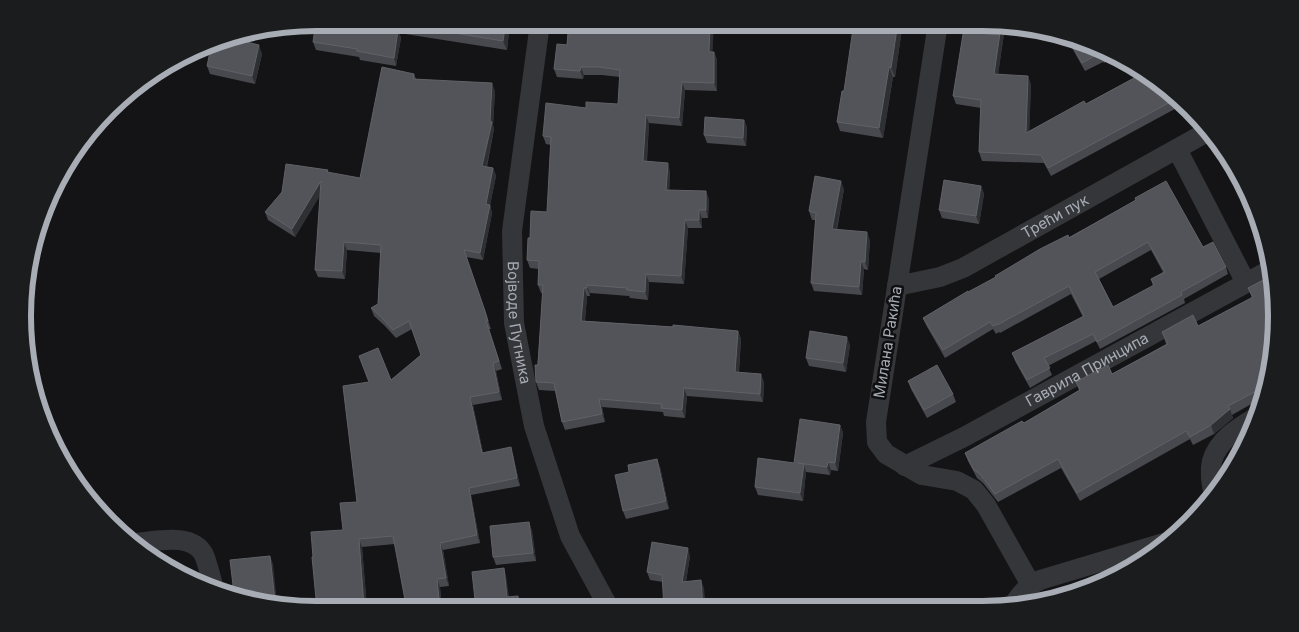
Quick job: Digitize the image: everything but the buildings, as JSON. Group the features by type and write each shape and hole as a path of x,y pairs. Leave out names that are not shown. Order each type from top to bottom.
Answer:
{"street":[{"name":"Војводе Путника","path":"539,31 512,230 514,323 534,426 570,536 605,601"},
{"name":"Милана Ракића","path":"937,31 876,422 877,442 886,454 922,475 957,481 974,490 986,505 1031,585"},
{"name":"Трећи пук","path":"897,286 940,277 963,268 1202,135"},
{"path":"1177,149 1246,283"},
{"name":"Гаврила Принципа","path":"905,466 964,437 1264,273"},
{"path":"1212,485 1212,461 1222,441 1247,424"},
{"path":"143,542 176,540 191,542 204,554 212,581"},
{"path":"1018,598 1022,592 1040,580 1151,546"}]}
